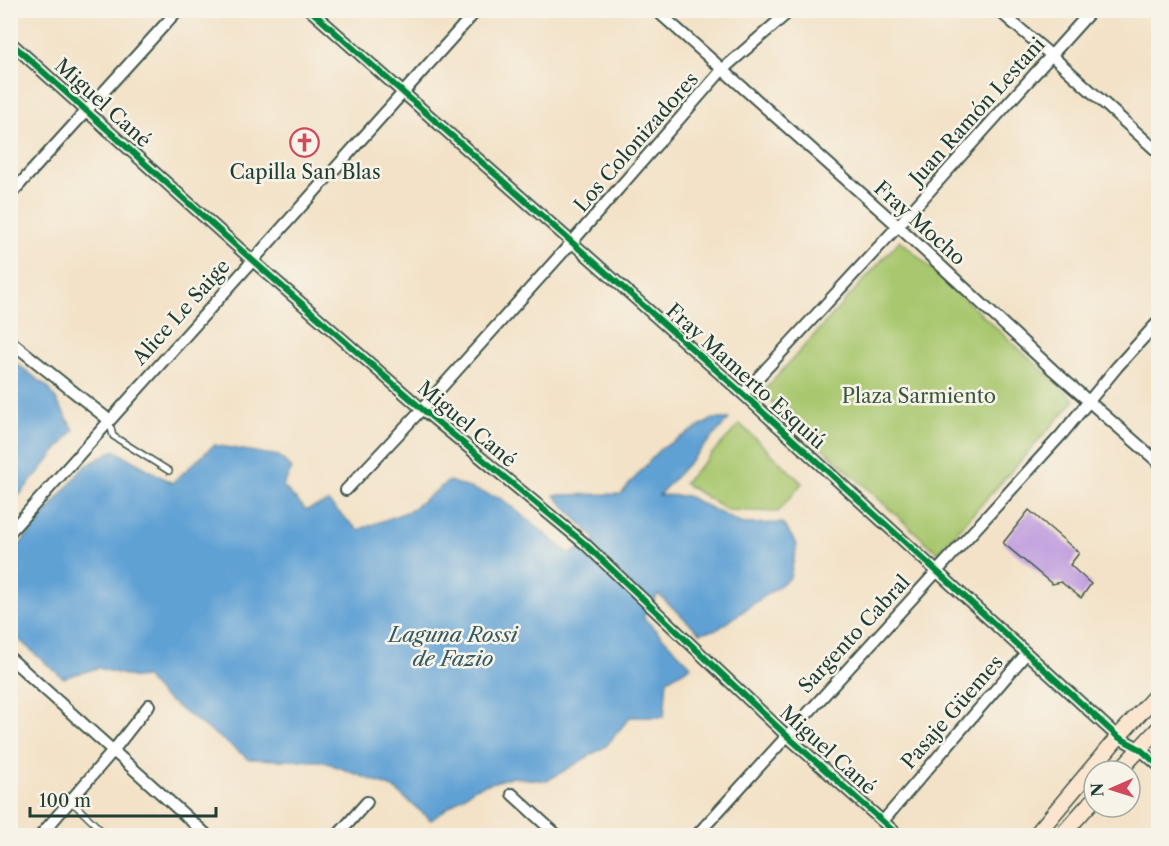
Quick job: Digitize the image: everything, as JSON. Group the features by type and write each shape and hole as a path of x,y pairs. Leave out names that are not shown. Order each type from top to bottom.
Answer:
{"main road":[{"path":"1035,836 1158,693"},
{"path":"1130,759 1158,729"},
{"path":"1061,836 1082,812"}],"street":[{"path":"10,195 88,112 178,10"},
{"name":"Fray Mamerto Esquiú","path":"310,10 743,394 1118,737 1140,749 1158,765"},
{"name":"Alice Le Saige","path":"10,532 477,10"},
{"name":"Fray Mocho","path":"656,10 898,226 1053,370 1158,462"},
{"name":"Los Colonizadores","path":"346,490 572,242 722,70 791,10"},
{"path":"998,10 1158,152"},
{"name":"Juan Ramón Lestani","path":"743,394 1092,10"},
{"name":"Miguel Cané","path":"10,42 252,260 422,409 584,543 786,735 899,836"},
{"name":"Sargento Cabral","path":"696,836 1062,434 1117,367 1158,322"},
{"path":"10,341 109,420"},
{"name":"Pasaje Güemes","path":"883,821 1026,654"},
{"path":"10,658 208,836"},
{"path":"40,836 149,705"},
{"path":"512,794 558,836"},
{"path":"337,836 367,802"}],"lane":[{"path":"109,420 113,436 169,471"},
{"path":"70,801 107,836"}],"green space":[{"name":"Plaza Sarmiento","path":"900,240 1075,400 938,553 762,393"},
{"path":"740,424 802,483 778,512 727,510 684,483"}],"water":[{"path":"11,359 49,388 74,430 11,505"},
{"name":"Laguna Rossi de Fazio","path":"713,419 729,419 659,495 687,496 742,524 783,523 797,545 790,578 718,629 700,633 658,594 643,617 691,666 667,680 664,717 630,717 606,746 547,781 511,777 475,788 431,820 393,788 322,761 249,759 161,695 145,677 136,678 98,668 63,678 11,633 11,555 84,467 114,450 172,483 214,445 279,456 292,469 283,486 306,510 328,502 358,530 409,511 449,481 502,499 570,554 596,540 554,495 621,494 660,449"}],"building":[{"path":"1029,510 1079,553 1070,565 1091,584 1081,598 1061,582 1052,584 1003,543"}],"cycle path":[{"path":"310,10 743,394 1118,737 1140,749 1158,765"},
{"path":"10,42 252,260 422,409 584,543 786,735 899,836"}],"place":[{"name":"Capilla San Blas","path":"305,142"}]}
